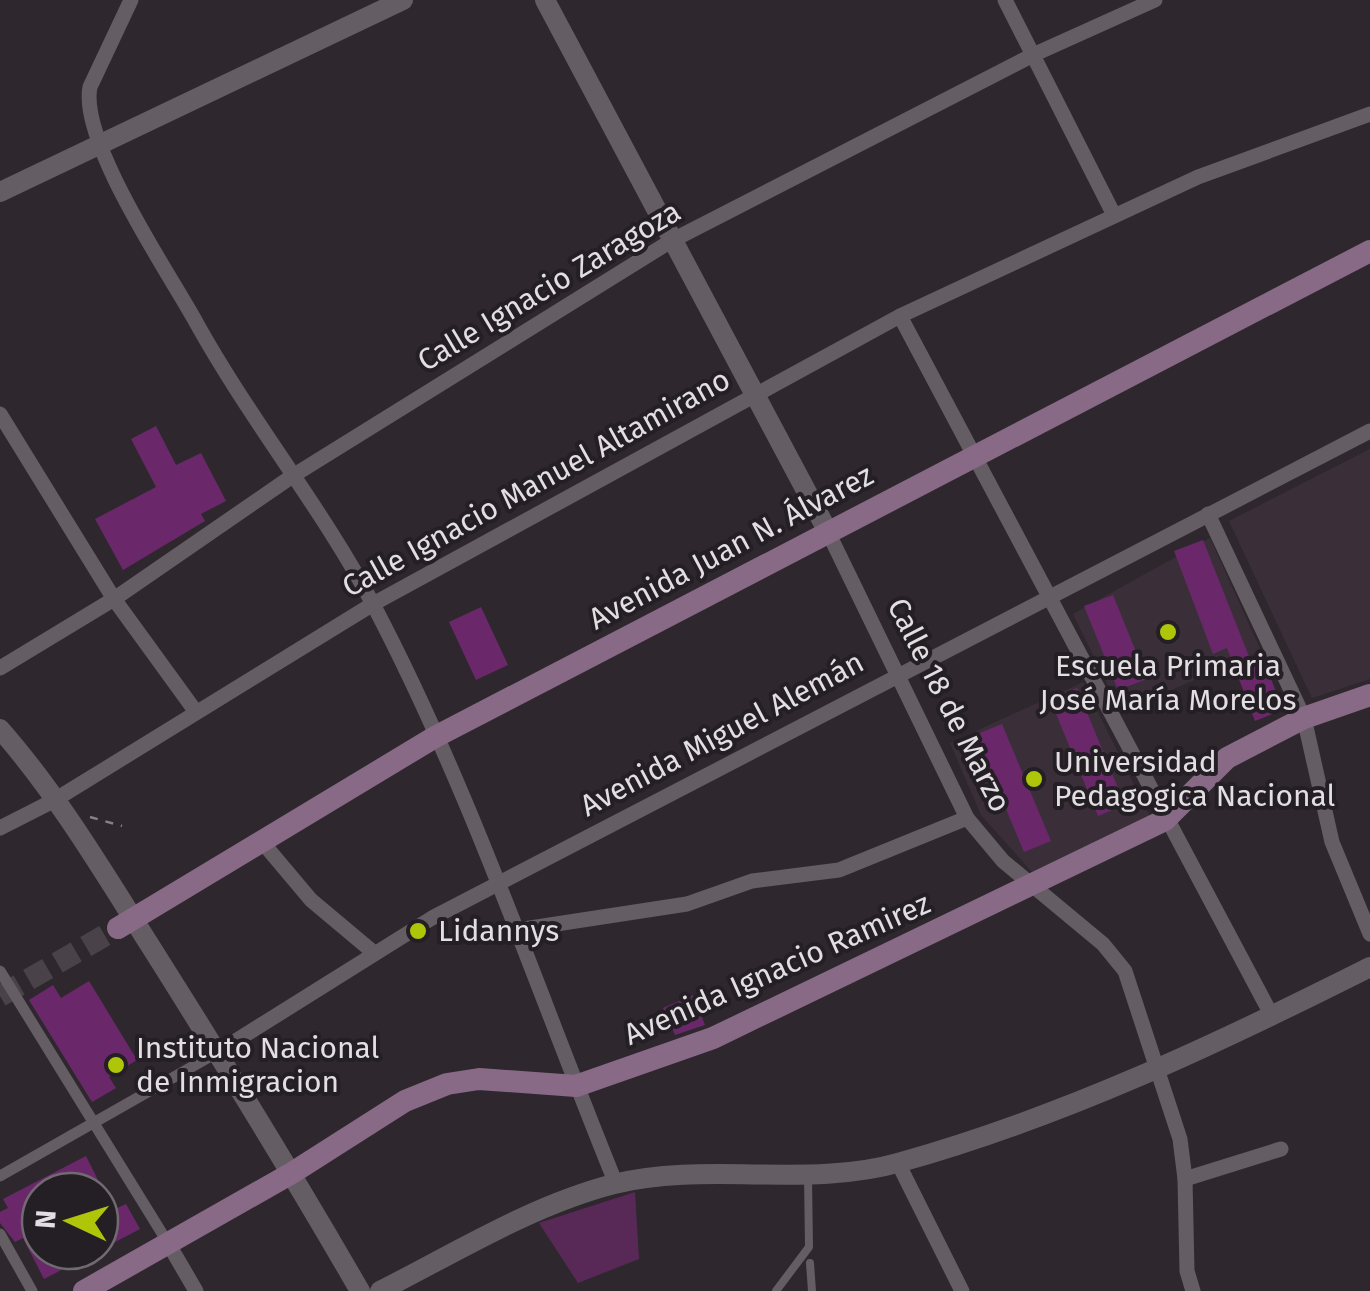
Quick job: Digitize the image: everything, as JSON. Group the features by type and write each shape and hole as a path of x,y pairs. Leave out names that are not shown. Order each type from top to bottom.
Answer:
{"main road":[{"name":"Avenida Juan N. Álvarez","path":"126,923 435,737 971,455 1370,251"},
{"name":"Avenida Ignacio Ramirez","path":"84,1291 292,1173 406,1101 447,1084 479,1078 576,1086 713,1038 1165,820 1227,758 1304,718 1370,695"}],"street":[{"path":"130,0 90,87 87,100 96,143 204,337 373,604 500,883 616,1184"},
{"path":"0,192 403,0"},
{"name":"Calle 18 de Marzo","path":"545,0 827,530 967,818 1004,861 1103,944 1124,971 1160,1069 1186,1180 1187,1272 1193,1291"},
{"path":"1005,0 1114,216"},
{"name":"Calle Ignacio Zaragoza","path":"0,668 114,600 291,477 671,240 1035,54 1155,0"},
{"name":"Calle Ignacio Manuel Altamirano","path":"0,828 53,801 373,604 900,316 1198,177 1370,114"},
{"path":"900,316 1272,1016"},
{"path":"0,414 114,600 196,712"},
{"name":"Avenida Miguel Alemán","path":"218,1052 373,952 500,883 1370,431"},
{"path":"1208,514 1304,718 1332,842 1370,934"},
{"path":"0,729 53,801 126,923 218,1052 360,1291"},
{"path":"516,930 687,904 752,881 839,870 967,818"},
{"path":"264,843 311,900 373,952"},
{"path":"380,1291 527,1216 616,1184 898,1164 1160,1069 1370,967"},
{"path":"0,971 6,994 94,1123 196,1291"},
{"path":"0,1176 218,1052"},
{"path":"1186,1180 1280,1149"},
{"path":"898,1164 962,1291"},
{"path":"0,1234 32,1291"}],"lane":[{"path":"776,1291 809,1247 808,1172"},
{"path":"810,1262 812,1291"}],"shaded area":[{"path":"1370,449 1370,679 1312,698 1229,521"},
{"name":"Escuela Primaria José María Morelos","path":"1210,538 1261,651 1121,712 1073,614"},
{"path":"1083,682 1150,817 1032,872 981,815 950,743"},
{"path":"635,1192 639,1259 578,1283 539,1223"}],"building":[{"path":"156,426 176,465 201,453 226,501 201,514 205,521 123,570 95,519 156,487 131,439"},
{"path":"1203,540 1250,659 1262,655 1283,710 1255,721 1227,648 1213,654 1174,551"},
{"path":"1113,595 1147,679 1118,690 1084,606"},
{"path":"481,607 508,665 476,680 449,622"},
{"path":"1077,688 1125,805 1098,816 1050,699"},
{"path":"1002,724 1051,841 1024,852 975,735"},
{"path":"89,981 137,1060 109,1077 116,1088 92,1102 29,1000 53,985 61,998"},
{"path":"693,995 705,1025 675,1035 663,1008"},
{"path":"86,1156 94,1171 57,1171"},
{"path":"20,1190 20,1240 15,1242 0,1223 0,1212 8,1208 3,1199"},
{"path":"126,1204 140,1229 120,1240 120,1207"},
{"path":"40,1271 59,1271 44,1279"}],"tunnel":[{"path":"0,996 118,928"}],"place":[{"name":"Escuela Primaria José María Morelos","path":"1168,632"},
{"name":"Universidad Pedagogica Nacional","path":"1034,779"},
{"name":"Lidannys","path":"418,931"},
{"name":"Instituto Nacional de Inmigracion","path":"116,1065"}]}
